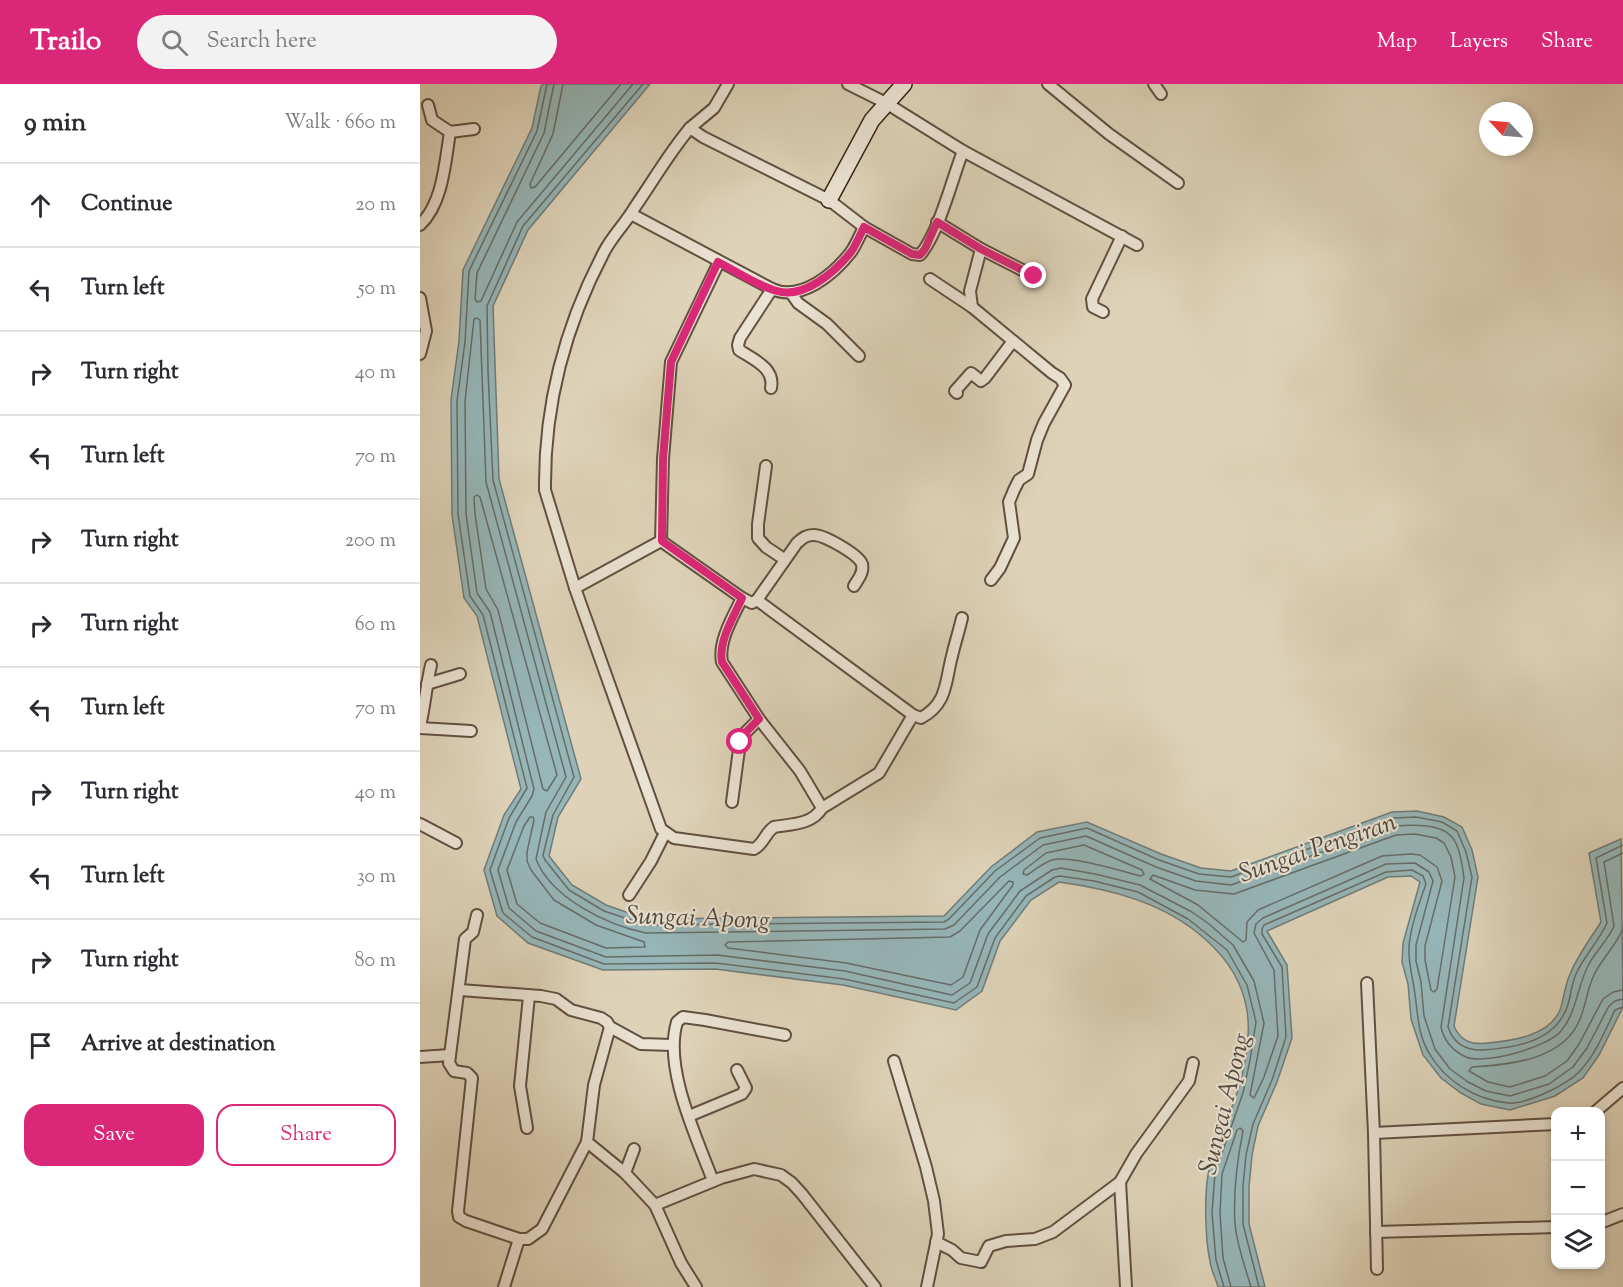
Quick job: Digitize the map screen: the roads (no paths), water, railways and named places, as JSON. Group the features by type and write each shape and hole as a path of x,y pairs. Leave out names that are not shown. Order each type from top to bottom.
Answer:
{"street":[{"path":"728,84 714,108 690,128 605,250 577,307 559,366 550,422 545,490 575,588 633,753 661,829 665,833 674,838 754,849 761,844 770,829 807,821 818,815 822,808 879,773 913,715"},
{"path":"848,84 886,103 963,151 1137,245"},
{"path":"829,200 872,120 904,84"},
{"path":"1048,84 1109,134 1178,183"},
{"path":"1154,84 1161,94"},
{"path":"428,105 432,120 450,132 474,129"},
{"path":"690,128 703,137 829,200 864,227 912,254 920,255 937,222 963,151"},
{"path":"420,225 430,216 443,177 450,132"},
{"path":"631,214 772,289 791,293 808,287 835,270 852,250 864,227"},
{"path":"937,222 981,249 1034,276"},
{"path":"1103,312 1093,307 1092,298 1122,236"},
{"path":"972,307 970,291 981,249"},
{"path":"662,541 663,459 671,362 718,262"},
{"path":"930,279 972,307 1060,378 1065,385 1044,423 1028,474 1019,480 1011,496 1009,502 1014,538 1000,568 991,580"},
{"path":"771,388 773,380 770,372 739,350 738,345 740,338 772,289"},
{"path":"791,293 798,303 827,324 859,356"},
{"path":"420,298 426,330 420,354"},
{"path":"957,393 955,391 957,387 971,373 981,381 985,378 1013,341"},
{"path":"766,466 758,538 766,547 784,559"},
{"path":"662,541 742,598 753,603 797,543 806,536 817,535 857,557 862,566 861,575 854,586"},
{"path":"575,588 662,541"},
{"path":"742,598 722,645 720,654 722,662 759,719 800,771 822,808"},
{"path":"757,600 913,715 921,718 930,713 946,690 951,658 962,618"},
{"path":"431,665 420,727 471,731"},
{"path":"427,684 460,674"},
{"path":"732,802 740,742 744,734 759,719"},
{"path":"420,824 456,843"},
{"path":"629,895 651,861 665,833"},
{"path":"477,915 473,932 465,939 449,1063 452,1070 467,1073 472,1078 462,1162 459,1217 519,1239 528,1239 542,1229 587,1142 594,1085 610,1027"},
{"path":"1367,983 1377,1269"},
{"path":"460,990 556,999 571,1010 601,1018 610,1027 641,1044 672,1045"},
{"path":"526,1128 520,1086 529,996"},
{"path":"713,1181 680,1088 672,1045 676,1022 683,1017 785,1035"},
{"path":"420,1057 450,1055"},
{"path":"894,1061 931,1189 938,1234 927,1287"},
{"path":"936,1242 952,1250 961,1258 981,1262 989,1246 1006,1240 1035,1239 1053,1232 1120,1182 1136,1154 1189,1080 1193,1063"},
{"path":"689,1116 742,1094 746,1088 737,1070"},
{"path":"1601,1107 1623,1088"},
{"path":"1374,1133 1551,1124"},
{"path":"587,1142 625,1173 655,1205 681,1263 696,1287"},
{"path":"625,1173 634,1149"},
{"path":"655,1205 713,1181 754,1169 781,1175 802,1194 875,1287"},
{"path":"1120,1182 1126,1287"},
{"path":"1605,1221 1623,1214"},
{"path":"1376,1232 1551,1227"},
{"path":"504,1287 519,1239"}],"water":[{"path":"543,84 650,84 528,230 493,306 499,479 581,779 558,817 549,856 572,885 606,905 646,919 944,916 991,867 1037,832 1087,822 1161,854 1201,868 1231,871 1392,812 1417,811 1444,817 1462,827 1472,850 1478,877 1454,1026 1464,1039 1482,1044 1529,1036 1555,1019 1573,967 1601,922 1589,853 1621,839 1623,1007 1599,1055 1583,1078 1555,1096 1510,1110 1481,1104 1441,1078 1423,1055 1411,1019 1408,984 1402,962 1403,943 1420,882 1411,876 1388,877 1267,931 1287,965 1292,1038 1277,1082 1258,1126 1252,1155 1249,1224 1265,1287 1218,1287 1207,1241 1207,1179 1243,1071 1247,1050 1247,1010 1234,973 1222,956 1205,939 1173,916 1118,894 1059,882 1031,900 1000,941 982,991 956,1010 843,985 715,969 603,970 528,943 497,916 484,870 504,815 521,789 477,616 464,598 452,515 451,400 459,341 463,270 532,128"}],"water label":[{"name":"Sungai Pengiran","path":"1318,849"},
{"name":"Sungai Apong","path":"698,919"},
{"name":"Sungai Apong","path":"1226,1104"}]}
